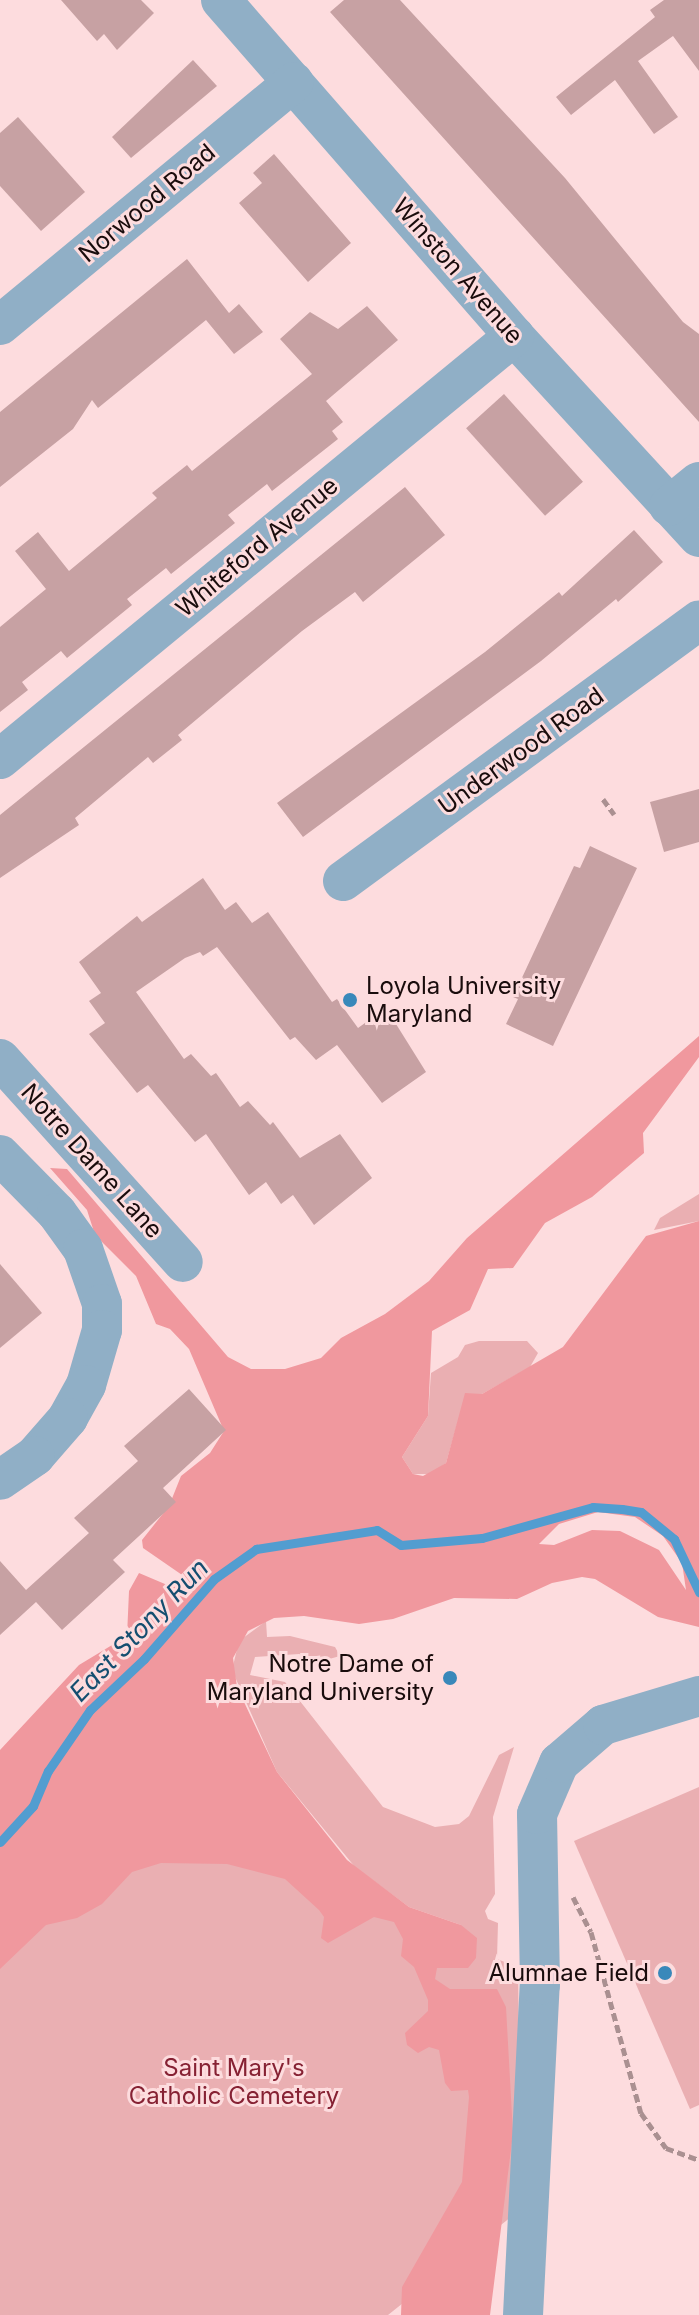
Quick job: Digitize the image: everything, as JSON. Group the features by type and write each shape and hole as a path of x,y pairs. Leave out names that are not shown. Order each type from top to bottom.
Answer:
{"street":[{"name":"Winston Avenue","path":"221,0 514,336 684,494 699,537"},
{"name":"Norwood Road","path":"6,309 294,82"},
{"name":"Whiteford Avenue","path":"0,759 514,336"},
{"name":"Underwood Road","path":"343,881 699,620"},
{"name":"Notre Dame Lane","path":"0,1059 183,1262"},
{"path":"0,1480 35,1456 68,1418 86,1385 102,1330 102,1304 83,1249 6,1171"},
{"path":"523,2315 540,1985 537,1814 559,1763 603,1725 699,1696"}],"path":[{"path":"603,799 614,814"},
{"path":"570,1891 591,1932 641,2113 666,2148 699,2160"}],"green space":[{"path":"699,1194 699,1221 654,1230 660,1218"},
{"path":"479,1341 527,1341 538,1353 530,1367 482,1394 458,1421 446,1463 431,1474 413,1474 402,1457 428,1416 431,1373 458,1357 465,1345"},
{"name":"Saint Mary's Catholic Cemetery","path":"266,1621 267,1637 290,1636 335,1647 340,1656 322,1661 299,1654 255,1657 250,1675 285,1682 383,1807 435,1827 459,1824 469,1816 499,1755 514,1747 493,1817 495,1894 485,1911 488,1919 498,1923 497,1959 518,1967 521,2209 388,2315 0,2315 0,1797 330,1858 410,1919 461,1925 409,1907 355,1867 277,1772 232,1670 239,1641"},
{"name":"Alumnae Field","path":"699,1787 699,2105 690,2109 574,1841"}],"shaded area":[{"path":"699,1036 699,1057 643,1133 644,1153 592,1197 545,1223 513,1268 488,1269 470,1310 432,1331 428,1416 402,1457 413,1474 423,1476 446,1463 465,1393 482,1394 563,1347 646,1236 699,1221 699,1627 658,1617 595,1579 582,1577 552,1583 517,1599 454,1598 393,1619 359,1624 304,1616 274,1618 248,1631 233,1658 237,1687 277,1772 347,1860 409,1907 461,1925 477,1938 476,1958 468,1968 437,1968 435,1979 450,1989 497,1989 506,2007 513,2134 490,2315 401,2315 402,2287 462,2182 469,2097 468,2090 451,2091 445,2083 439,2050 429,2047 418,2053 407,2045 405,2033 428,2011 428,2000 414,1967 401,1956 403,1939 394,1922 374,1917 328,1943 321,1938 324,1917 285,1879 227,1864 161,1863 132,1872 102,1904 77,1918 46,1925 0,1969 0,1750 79,1665 127,1636 129,1591 139,1573 172,1587 182,1585 185,1577 143,1548 142,1540 169,1506 181,1476 210,1453 224,1431 189,1349 170,1329 156,1324 136,1276 95,1235 87,1210 50,1168 67,1169 228,1357 251,1369 285,1369 321,1358 341,1338 385,1314 429,1281 467,1238","holes":["598,1512 635,1517 663,1536 682,1563 686,1590 659,1550 620,1531 592,1530 554,1545 539,1544 559,1524"]}],"building":[{"path":"61,0 141,0 154,13 117,50 104,34 97,41"},
{"path":"344,0 400,0 565,178 683,322 699,334 699,422 330,12"},
{"path":"664,0 699,0 699,71 673,36 638,61 678,117 654,134 615,80 571,115 556,97 655,17 650,10"},
{"path":"193,60 217,86 131,158 112,137"},
{"path":"18,117 85,192 41,231 0,186 0,133"},
{"path":"274,154 351,243 308,282 239,203 262,183 253,173"},
{"path":"187,259 229,313 239,304 263,332 234,354 206,320 98,408 92,400 73,429 0,487 0,412"},
{"path":"367,306 398,340 326,401 343,422 332,431 338,439 272,491 267,484 228,515 235,523 171,574 166,568 127,599 132,605 67,658 61,651 22,682 28,690 0,712 0,627 46,589 15,551 38,532 69,571 157,498 152,493 187,465 192,471 312,374 280,339 310,312 338,329"},
{"path":"504,394 583,482 545,516 466,428"},
{"path":"405,487 445,535 363,602 355,592 302,631 178,735 182,740 153,763 148,757 75,818 79,825 0,878 0,815"},
{"path":"634,530 663,562 618,602 616,599 541,661 303,837 277,803 485,652 559,592 562,596"},
{"path":"699,789 699,842 664,852 650,802"},
{"path":"590,846 637,868 553,1046 506,1024 518,999 513,997 574,866 580,868"},
{"path":"203,878 225,910 236,902 252,923 268,912 332,1002 337,999 358,1028 386,1008 426,1072 382,1103 337,1045 316,1060 295,1037 290,1040 217,947 203,956 200,952 185,958 136,992 184,1059 191,1054 211,1076 216,1073 240,1107 248,1101 270,1125 273,1122 300,1158 340,1134 372,1178 314,1225 293,1195 281,1204 266,1182 249,1195 206,1134 195,1142 148,1085 137,1093 89,1034 105,1023 89,1001 101,993 79,962 137,916 142,922"},
{"path":"0,1264 42,1313 0,1348"},
{"path":"189,1389 226,1430 163,1488 176,1502 113,1560 125,1572 62,1630 36,1602 0,1635 0,1561 26,1590 89,1533 74,1518 138,1461 124,1446"}],"waterway":[{"name":"East Stony Run","path":"0,1842 33,1806 48,1771 90,1710 144,1659 214,1579 256,1549 377,1530 401,1545 482,1538 593,1507 622,1509 641,1512 674,1539 699,1592"}],"place":[{"name":"Loyola University Maryland","path":"350,1000"},
{"name":"Notre Dame of Maryland University","path":"450,1678"},
{"name":"Alumnae Field","path":"665,1973"}]}
